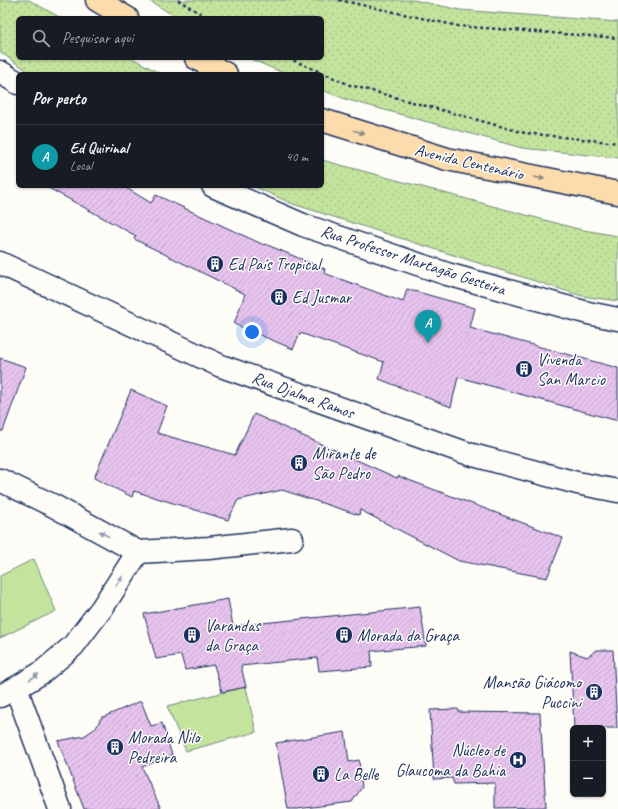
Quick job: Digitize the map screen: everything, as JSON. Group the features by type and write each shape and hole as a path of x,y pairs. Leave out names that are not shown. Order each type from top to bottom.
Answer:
{"main road":[{"path":"98,0 124,16"},
{"path":"200,60 222,72"},
{"name":"Avenida Centenário","path":"324,121 447,160 618,193"},
{"path":"583,187 618,188"}],"street":[{"path":"0,72 16,82"},
{"name":"Rua Professor Martagão Gesteira","path":"218,188 303,225 447,274 588,313 618,319"},
{"name":"Rua Djalma Ramos","path":"0,263 222,366 469,454 577,483 618,491"},
{"path":"0,480 54,506 138,552 209,548 292,539"},
{"path":"60,809 8,692 41,673 73,646 102,608 138,552"}],"path":[{"path":"178,0 205,16"},
{"path":"339,0 458,26 618,38"},
{"path":"293,60 321,72"},
{"path":"324,73 350,84 525,133 618,142"}],"green space":[{"path":"0,0 29,0 57,16 16,16 16,60 136,60 157,72 29,72 0,52"},
{"path":"148,0 414,0 460,10 618,22 618,158 522,148 345,99 324,91 324,72 281,72 253,60 324,60 324,16 175,16"},
{"path":"324,161 578,229 618,236 618,301 582,296 293,204 257,188 324,188"},
{"path":"34,559 56,611 0,638 0,576"},
{"path":"246,687 256,732 186,751 167,706"}],"building":[{"path":"49,188 126,188 151,203 156,195 264,245 265,244 325,269 324,273 403,302 407,289 475,308 470,328 618,368 618,421 458,377 451,407 379,379 384,362 300,333 293,349 234,324 245,294 134,239 136,236"},
{"path":"0,358 26,367 3,431 0,431"},
{"path":"131,390 167,406 157,433 235,455 254,414 397,478 398,476 563,538 547,578 459,561 360,510 359,515 282,490 238,500 228,520 134,491 132,497 94,478"},
{"path":"228,599 233,626 420,607 426,646 371,651 372,667 319,671 317,658 241,666 246,687 222,692 214,665 185,670 181,655 156,659 144,614"},
{"name":"Mansão Giácomo Puccini","path":"597,650 613,650 617,728 606,728 606,725 574,725 570,651 587,657"},
{"name":"Morada Nilo Pedreira","path":"141,701 151,726 162,723 172,755 142,767 161,809 84,809 58,741 84,736 96,728 101,718"},
{"path":"458,709 459,712 540,713 546,807 495,808 495,783 454,784 452,778 434,779 430,710"},
{"name":"La Belle","path":"345,732 349,762 359,760 362,787 352,802 288,809 276,743"}],"place":[{"name":"Ed País Tropical","path":"215,264"},
{"name":"Ed Jusmar","path":"279,297"},
{"name":"Ed Quirinal","path":"428,343"},
{"name":"Vivenda San Marcio","path":"524,369"},
{"name":"Mirante de São Pedro","path":"299,463"},
{"name":"Varandas da Graça","path":"192,635"},
{"name":"Morada da Graça","path":"344,635"},
{"name":"Mansão Giácomo Puccini","path":"594,692"},
{"name":"Morada Nilo Pedreira","path":"115,747"},
{"name":"Núcleo de Glaucoma da Bahia","path":"518,760"},
{"name":"La Belle","path":"321,774"}]}
